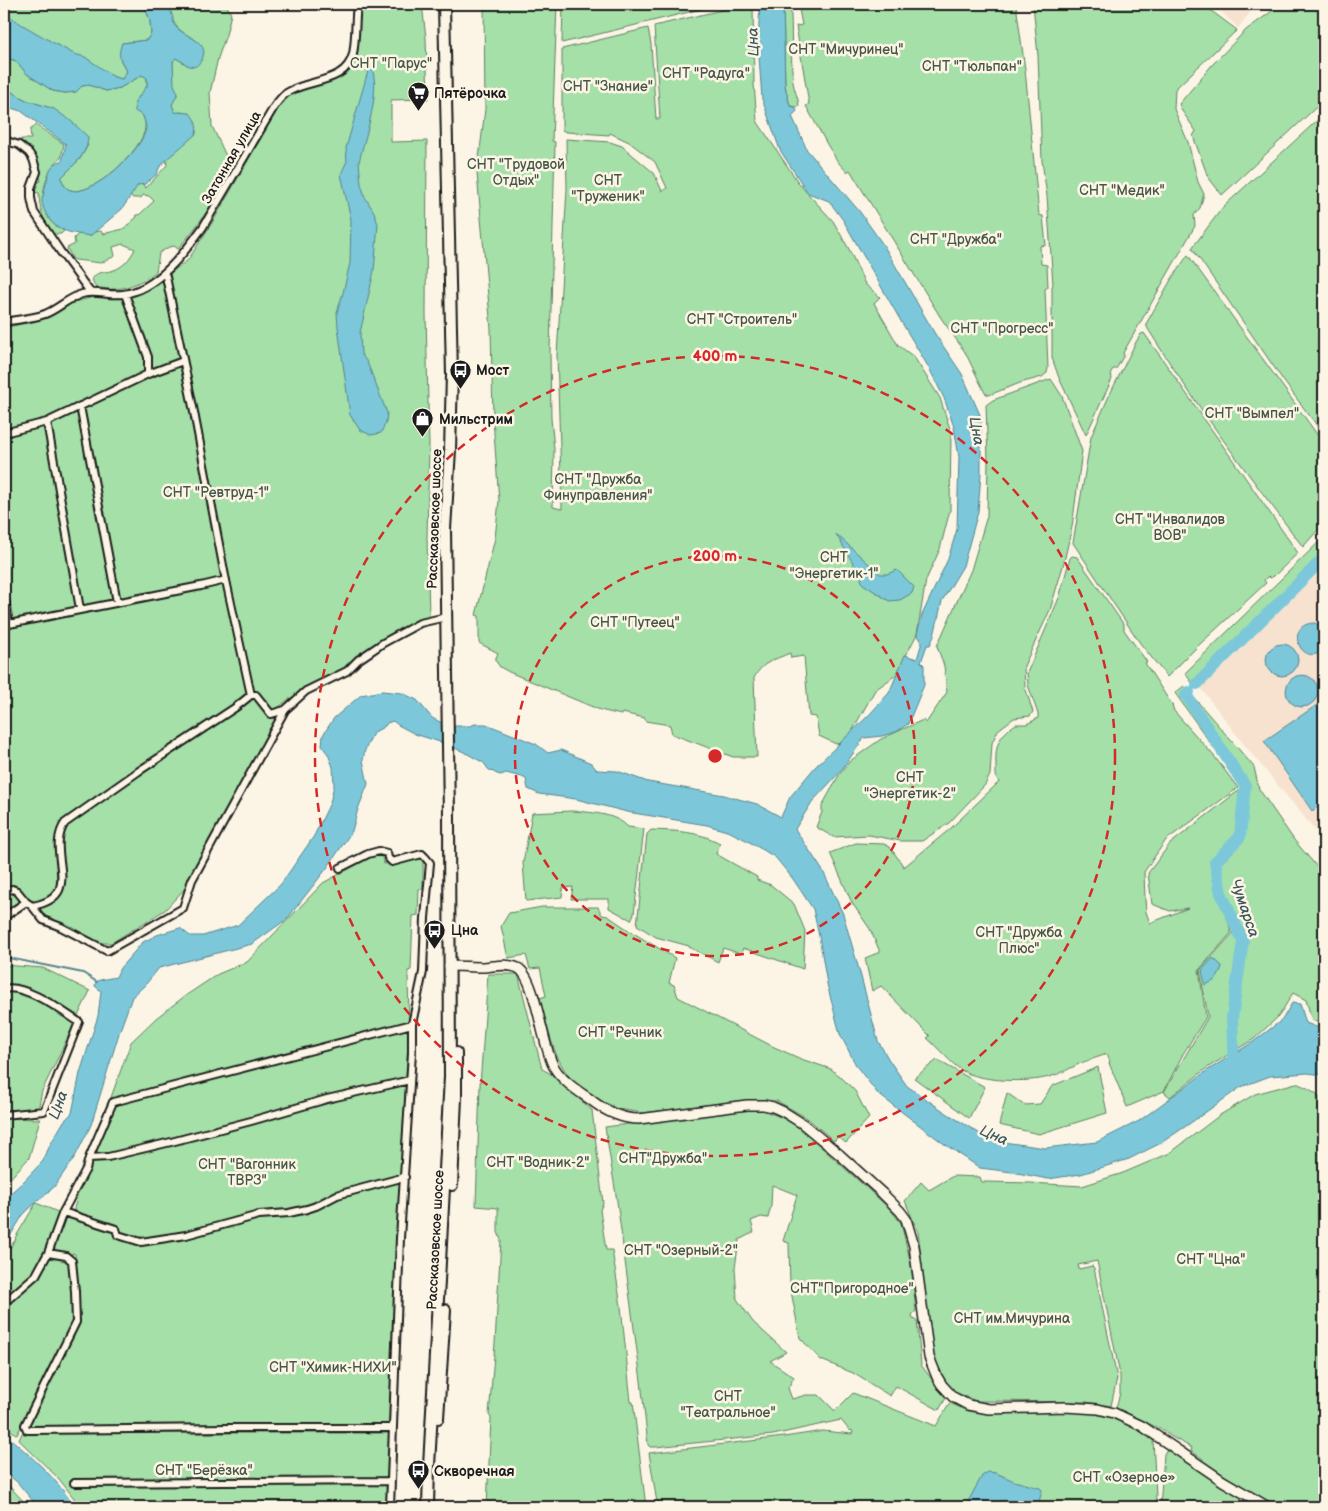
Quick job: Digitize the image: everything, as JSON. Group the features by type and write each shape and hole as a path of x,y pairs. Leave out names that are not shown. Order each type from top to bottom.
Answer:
{"main road":[{"name":"Рассказовское шоссе","path":"428,1507 450,1077 445,529 452,375 444,4"},
{"name":"Рассказовское шоссе","path":"434,1507 457,1067 449,970"}],"street":[{"name":"Затонная улица","path":"90,292 125,294 149,284 165,272 182,255 204,227 284,94 335,76 346,69 353,54 357,4"},
{"path":"4,140 20,144 29,153 36,165 37,172 31,188 31,204 34,212 90,292 71,298 54,310 44,314 4,322"},
{"path":"165,272 226,580 251,695"},
{"path":"125,294 148,358 148,374"},
{"path":"4,433 47,422 148,374 182,361"},
{"path":"80,406 116,602"},
{"path":"47,422 80,609"},
{"path":"4,594 6,624 226,580"},
{"path":"4,891 12,889 17,891 43,920 61,927 107,951 183,908 192,880 285,710 306,691 347,671 358,660 382,643 420,623 446,617"},
{"path":"4,917 29,904 41,904 55,898 59,892 61,876 58,839 61,830 65,824 115,787 236,707 251,695 256,695 271,714 285,710"},
{"path":"340,868 379,850 387,853 388,858 392,862 422,854 426,856 430,863 423,972 412,1024 400,1238 390,1507"},
{"path":"449,970 506,965 518,968 524,973 554,1068 575,1089 610,1113 639,1119 746,1105 764,1105 784,1112 828,1144 882,1193 906,1219 914,1246 930,1357 937,1377 953,1397 968,1405 989,1409 1065,1407 1114,1413 1142,1426 1223,1481 1268,1507"},
{"path":"4,988 10,987 44,999 79,1022 44,1111 4,1115"},
{"path":"4,1303 36,1275 48,1253 63,1212 86,1169 113,1102 412,1024"},
{"path":"89,1158 108,1157 171,1142 327,1099 410,1080"},
{"path":"63,1212 116,1228 118,1235 141,1242 186,1235 259,1215 289,1213 307,1209 337,1195 404,1177"},
{"path":"48,1253 66,1256 72,1261 76,1322 26,1422 27,1430 392,1428"},
{"path":"74,1482 391,1481"}],"shaded area":[{"path":"1213,4 1257,4 1238,28"},
{"path":"1324,567 1324,841 1246,747 1200,687"}],"green space":[{"path":"4,4 144,4 150,21 151,33 147,40 122,43 121,61 127,71 122,79 4,26"},
{"path":"167,4 226,4 231,14 210,93 212,126 227,158 225,166 233,169 207,211 178,249 174,246 169,247 159,253 156,272 142,281 126,287 110,289 95,287 92,279 94,276 118,268 129,259 135,249 123,244 113,247 115,256 101,263 75,260 67,248 75,244 74,238 81,232 101,231 103,234 123,229 137,217 136,215 139,215 154,201 149,196 143,195 141,198 133,198 126,193 139,180 146,188 167,165 165,157 182,112 175,113 172,105 173,61 176,58 189,66 197,41 177,27"},
{"name":"СНТ \"Ревтруд-1\"","path":"362,4 422,4 426,38 428,99 391,100 391,142 427,141 426,313 429,446 427,538 429,616 375,649 347,671 289,699 270,714 278,725 189,884 165,910 111,943 86,940 46,925 23,902 4,911 4,328 46,318 74,302 94,297 121,298 133,295 150,288 188,260 212,223 283,100 296,92 340,78 349,72 354,64"},
{"path":"484,4 557,4 552,141 555,142 550,352 551,418 554,449 553,507 562,509 557,355 567,189 566,139 610,142 622,146 654,173 662,191 667,188 655,162 629,142 610,133 609,135 566,132 562,130 562,49 648,28 651,44 656,119 660,119 654,26 753,4 754,84 757,121 800,185 833,221 849,249 865,284 880,297 874,303 898,345 914,357 940,398 951,432 950,510 940,549 926,580 917,634 896,675 875,690 846,742 836,744 819,736 816,717 809,716 804,656 791,658 790,653 769,662 757,673 754,678 757,757 733,757 672,734 670,725 645,721 645,718 622,713 621,715 600,710 509,672 500,667 495,660 498,653 479,643 479,616 476,615 495,538 499,501 493,419 491,329 477,174 485,109"},
{"path":"563,4 722,4 562,43"},
{"path":"783,4 790,4 792,72 799,105 797,107 790,106 785,86"},
{"path":"798,4 1016,4 1025,69 1039,215 1043,216 1046,245 1040,246 1041,264 1047,265 1048,287 1045,289 1048,368 1047,373 1042,377 989,395 985,393 965,352 941,318 850,170 847,172 838,162 806,106 809,104 796,26 802,25"},
{"name":"СНТ \"Медик\"","path":"1033,4 1202,4 1237,30 1175,89 1174,109 1188,142 1198,182 1204,194 1200,208 1194,215 1195,226 1123,353 1124,355 1116,369 1113,369 1111,372 1112,379 1086,435 1059,378 1052,358 1053,285 1047,196 1042,161 1038,56"},
{"path":"1277,4 1324,4 1324,100 1222,195 1208,177 1193,136 1196,131 1179,104 1212,65 1246,30 1279,6"},
{"path":"4,57 16,61 27,74 53,91 65,93 76,92 82,86 89,85 106,91 120,88 142,75 147,77 147,86 135,102 145,124 143,136 127,158 103,179 80,190 68,189 61,178 80,159 88,145 54,109 26,100 4,90"},
{"path":"1324,114 1324,435 1285,383 1192,248 1223,207"},
{"path":"36,125 64,144 61,158 55,163 47,178 43,195 45,212 52,223 64,231 61,234 52,234 44,220 39,193 35,192 33,187 41,181 31,149 21,143 21,139 31,139 30,130"},
{"name":"СНТ \"Вымпел\"","path":"1188,255 1324,444 1324,523 1303,547 1203,412 1146,324 1172,278"},
{"name":"СНТ \"Инвалидов ВОВ\"","path":"1144,333 1298,553 1274,576 1270,578 1268,576 1264,580 1266,583 1167,677 1140,643 1073,543 1091,437 1136,342 1141,334"},
{"name":"СНТ \"Энергетик-2\"","path":"1051,379 1062,396 1082,451 1072,527 1063,566 1050,610 1024,666 1025,687 1033,712 1030,716 1014,718 998,730 992,743 990,775 985,785 949,823 922,841 901,841 869,835 833,837 816,827 822,812 822,806 839,775 850,761 881,739 923,720 926,723 947,692 944,666 937,646 971,570 987,516 986,405 993,400"},
{"path":"1324,537 1324,565 1196,688 1185,673"},
{"name":"СНТ \"Дружба Плюс\"","path":"1072,556 1077,557 1124,625 1124,630 1147,662 1145,663 1174,711 1214,756 1238,788 1166,840 1144,872 1146,912 1150,923 1188,908 1170,911 1152,904 1148,873 1170,844 1242,788 1175,693 1184,686 1254,767 1259,789 1294,840 1324,875 1324,1025 1312,1020 1306,1000 1293,993 1279,1016 1254,1039 1207,1068 1170,1097 1164,1092 1208,1017 1200,970 1233,933 1227,914 1231,933 1199,970 1206,1017 1183,1054 1164,1091 1127,1107 1107,1054 1053,1076 1029,1080 1017,1081 980,1077 957,1067 927,1038 930,1036 881,986 872,991 865,958 880,952 870,929 852,903 830,853 856,843 884,844 890,847 904,867 950,829 999,782 996,774 996,753 1001,737 1016,724 1027,724 1038,718 1028,685 1027,673 1059,598"},
{"path":"571,811 601,814 623,822 628,827 644,829 634,914 631,920 609,908 609,899 571,899 573,887 563,888 562,897 526,901 523,863 532,813"},
{"path":"651,830 695,834 720,843 716,854 757,877 757,880 771,885 794,904 805,931 803,969 743,948 741,954 723,948 718,962 689,946 656,937 637,925 647,834"},
{"name":"СНТ \"Вагонник ТВРЗ\"","path":"380,852 384,864 423,858 423,889 419,889 418,915 413,916 411,970 408,971 409,1022 397,1241 390,1424 31,1427 29,1424 78,1321 75,1254 72,1253 73,1321 17,1435 4,1425 4,1256 36,1203 75,1219 74,1208 77,1199 75,1197 131,1042 156,1018 185,996 218,974 247,962 323,883"},
{"name":"СНТ \"Речник","path":"542,907 598,907 602,915 608,916 675,958 669,983 674,985 678,997 772,1046 801,1059 831,1069 855,1091 869,1118 846,1143 838,1137 834,1141 807,1118 777,1101 738,1101 643,1113 612,1108 613,1106 595,1098 580,1088 569,1076 554,1049 540,998 546,996 540,968 530,969 526,955 508,958 501,926 509,913"},
{"path":"4,965 43,968 90,991 42,1091 38,1110 4,1112"},
{"name":"СНТ \"Водник-2\"","path":"488,974 518,974 542,1069 551,1074 592,1110 603,1203 600,1210 606,1250 612,1250 621,1306 631,1402 633,1402 646,1507 487,1507 491,1418 489,1415 501,1240 498,1232 498,1208 476,1206 480,1085"},
{"path":"937,1060 985,1087 969,1118 914,1078"},
{"path":"1098,1067 1107,1113 1039,1134 999,1125 1007,1093 1024,1105 1040,1104 1052,1086"},
{"path":"1296,1083 1317,1094 1324,1104 1324,1507 1276,1507 1202,1462 1203,1459 1191,1451 1192,1448 1160,1429 1116,1408 1120,1393 1120,1375 1097,1261 1078,1265 1079,1269 1092,1266 1094,1268 1117,1378 1111,1406 1086,1402 976,1401 957,1393 947,1384 933,1356 918,1232 905,1201 921,1182 929,1190 953,1176 980,1177 982,1182 1082,1186 1123,1173 1170,1153 1220,1115 1255,1094"},
{"path":"760,1109 785,1119 800,1128 890,1209 901,1223 911,1264 916,1311 912,1315 913,1319 917,1320 921,1365 946,1398 939,1410 896,1386 890,1396 853,1373 821,1360 800,1338 790,1286 789,1243 783,1241 797,1195 772,1185 771,1206 768,1218 761,1217 751,1221 754,1232 739,1240 735,1268 737,1299 753,1322 786,1352 770,1361 794,1377 788,1388 792,1399 806,1395 819,1395 835,1411 853,1393 936,1426 950,1403 963,1408 990,1413 1059,1412 1060,1410 1113,1418 1136,1428 1153,1439 1155,1507 659,1507 649,1453 823,1431 852,1434 853,1431 849,1430 841,1420 773,1435 655,1447 648,1445 617,1201 605,1127 720,1112"},
{"path":"4,1118 40,1119 29,1158 4,1185"},
{"name":"СНТ \"Берёзка\"","path":"22,1433 389,1433 387,1507 81,1507 59,1479 19,1440"},
{"path":"1168,1447 1261,1507 1160,1507 1164,1454"},
{"path":"4,1481 7,1484 29,1507 4,1507"}],"water":[{"path":"144,4 167,4 175,26 203,48 202,59 194,67 176,58 173,61 174,85 178,93 172,105 175,112 190,113 196,123 196,134 167,159 159,168 157,174 145,184 138,185 122,209 90,236 68,232 51,221 42,203 50,170 54,164 62,161 66,144 21,111 4,106 4,90 26,100 54,109 71,121 88,137 82,155 61,178 68,189 80,190 91,187 115,170 127,159 143,137 146,128 145,123 143,116 135,111 135,102 147,86 147,78 142,75 120,88 106,91 89,85 82,86 76,92 53,91 27,74 16,61 4,57 4,12 52,42 74,54 85,57 114,77 122,79 127,71 120,58 122,43 147,40 151,33 150,21"},
{"path":"760,4 783,4 785,86 790,106 795,107 797,111 792,116 807,150 860,212 884,246 935,334 962,374 981,417 981,473 978,512 963,566 942,601 934,636 930,645 927,645 921,662 924,665 924,685 908,724 896,732 864,738 840,772 812,802 795,829 823,871 843,914 878,1041 907,1086 945,1112 990,1140 1045,1148 1097,1142 1139,1121 1208,1070 1253,1042 1282,1020 1292,1003 1300,1004 1306,1023 1324,1030 1324,1075 1307,1073 1270,1076 1241,1087 1161,1143 1129,1159 1081,1174 1048,1179 980,1168 878,1094 857,1067 840,1034 827,984 813,909 793,879 775,857 730,832 707,825 627,812 576,799 539,794 528,789 526,779 522,777 506,773 497,774 488,769 484,763 464,752 415,734 393,721 373,733 365,750 363,760 368,784 352,831 327,868 287,919 252,944 159,968 132,997 91,1125 76,1155 54,1187 23,1215 4,1246 4,1199 43,1161 64,1121 72,1113 80,1073 98,1016 101,991 95,986 96,982 116,977 120,968 143,942 157,935 180,928 190,936 203,936 238,925 281,884 314,836 330,803 334,785 333,767 328,754 322,746 323,735 334,718 361,695 382,691 402,693 417,700 432,718 440,722 454,726 486,724 536,744 548,753 561,750 591,763 597,770 617,771 648,782 724,795 757,804 781,817 790,797 815,767 889,693 905,655 917,659 922,642 917,634 922,615 948,559 957,529 959,457 954,427 944,398 929,368 843,220 829,201 808,193 780,150 762,99 758,43"},
{"path":"370,64 374,74 374,99 359,162 361,184 378,224 374,271 360,333 361,354 367,362 387,413 386,422 381,433 371,435 360,430 350,415 337,312 350,263 351,220 341,174 347,161 346,148"},
{"path":"836,534 880,574 887,574 897,570 914,587 912,593 900,600 889,601 863,584 859,573"},
{"path":"1315,623 1324,628 1324,650 1315,654 1308,654 1298,644 1297,637 1305,625"},
{"path":"1282,644 1293,649 1298,660 1293,671 1282,676 1271,671 1266,660 1271,649"},
{"path":"1302,675 1313,680 1318,691 1313,702 1302,707 1291,702 1286,691 1291,680"},
{"path":"1324,700 1324,803 1312,811 1264,741"},
{"path":"1213,958 1222,966 1220,973 1212,982 1205,985 1202,970"},
{"path":"4,1433 51,1476 74,1507 38,1507 17,1482 4,1473"},
{"path":"988,1472 1040,1488 1042,1490 1039,1502 1027,1504 1002,1501 990,1507 965,1507 982,1476"}],"waterway":[{"name":"Чумарса","path":"1197,684 1324,558"},
{"name":"Чумарса","path":"1189,692 1186,695 1245,786 1240,837 1215,862 1221,893 1243,941 1232,1018 1234,1071"},
{"path":"4,957 83,973 97,982"}],"place":[{"name":"Пятёрочка","path":"418,112"},
{"name":"Мост","path":"460,389"},
{"name":"Мильстрим","path":"423,438"},
{"name":"Цна","path":"435,949"},
{"name":"Скворечная","path":"418,1490"}],"park label":[{"name":"СНТ \"Мичуринец\"","path":"846,49"},
{"name":"СНТ \"Парус\"","path":"391,63"},
{"name":"СНТ \"Тюльпан\"","path":"972,66"},
{"name":"СНТ \"Радуга\"","path":"706,73"},
{"name":"СНТ \"Знание\"","path":"608,86"},
{"name":"СНТ \"Трудовой Отдых\"","path":"516,172"},
{"name":"СНТ \"Труженик\"","path":"608,188"},
{"name":"СНТ \"Дружба\"","path":"956,239"},
{"name":"СНТ \"Строитель\"","path":"742,319"},
{"name":"СНТ \"Прогресс\"","path":"1002,328"},
{"name":"СНТ \"Дружба Финуправления\"","path":"598,488"},
{"name":"СНТ \"Энергетик-1\"","path":"834,566"},
{"name":"СНТ \"Путеец\"","path":"635,622"},
{"name":"СНТ\"Дружба\"","path":"663,1158"},
{"name":"СНТ \"Озерный-2\"","path":"681,1250"},
{"name":"СНТ \"Цна\"","path":"1211,1259"},
{"name":"СНТ\"Пригородное\"","path":"852,1288"},
{"name":"СНТ им.Мичурина","path":"1012,1318"},
{"name":"СНТ \"Химик-НИХИ\"","path":"333,1367"},
{"name":"СНТ \"Театральное\"","path":"728,1404"},
{"name":"СНТ «Озерное»","path":"1124,1477"}]}
